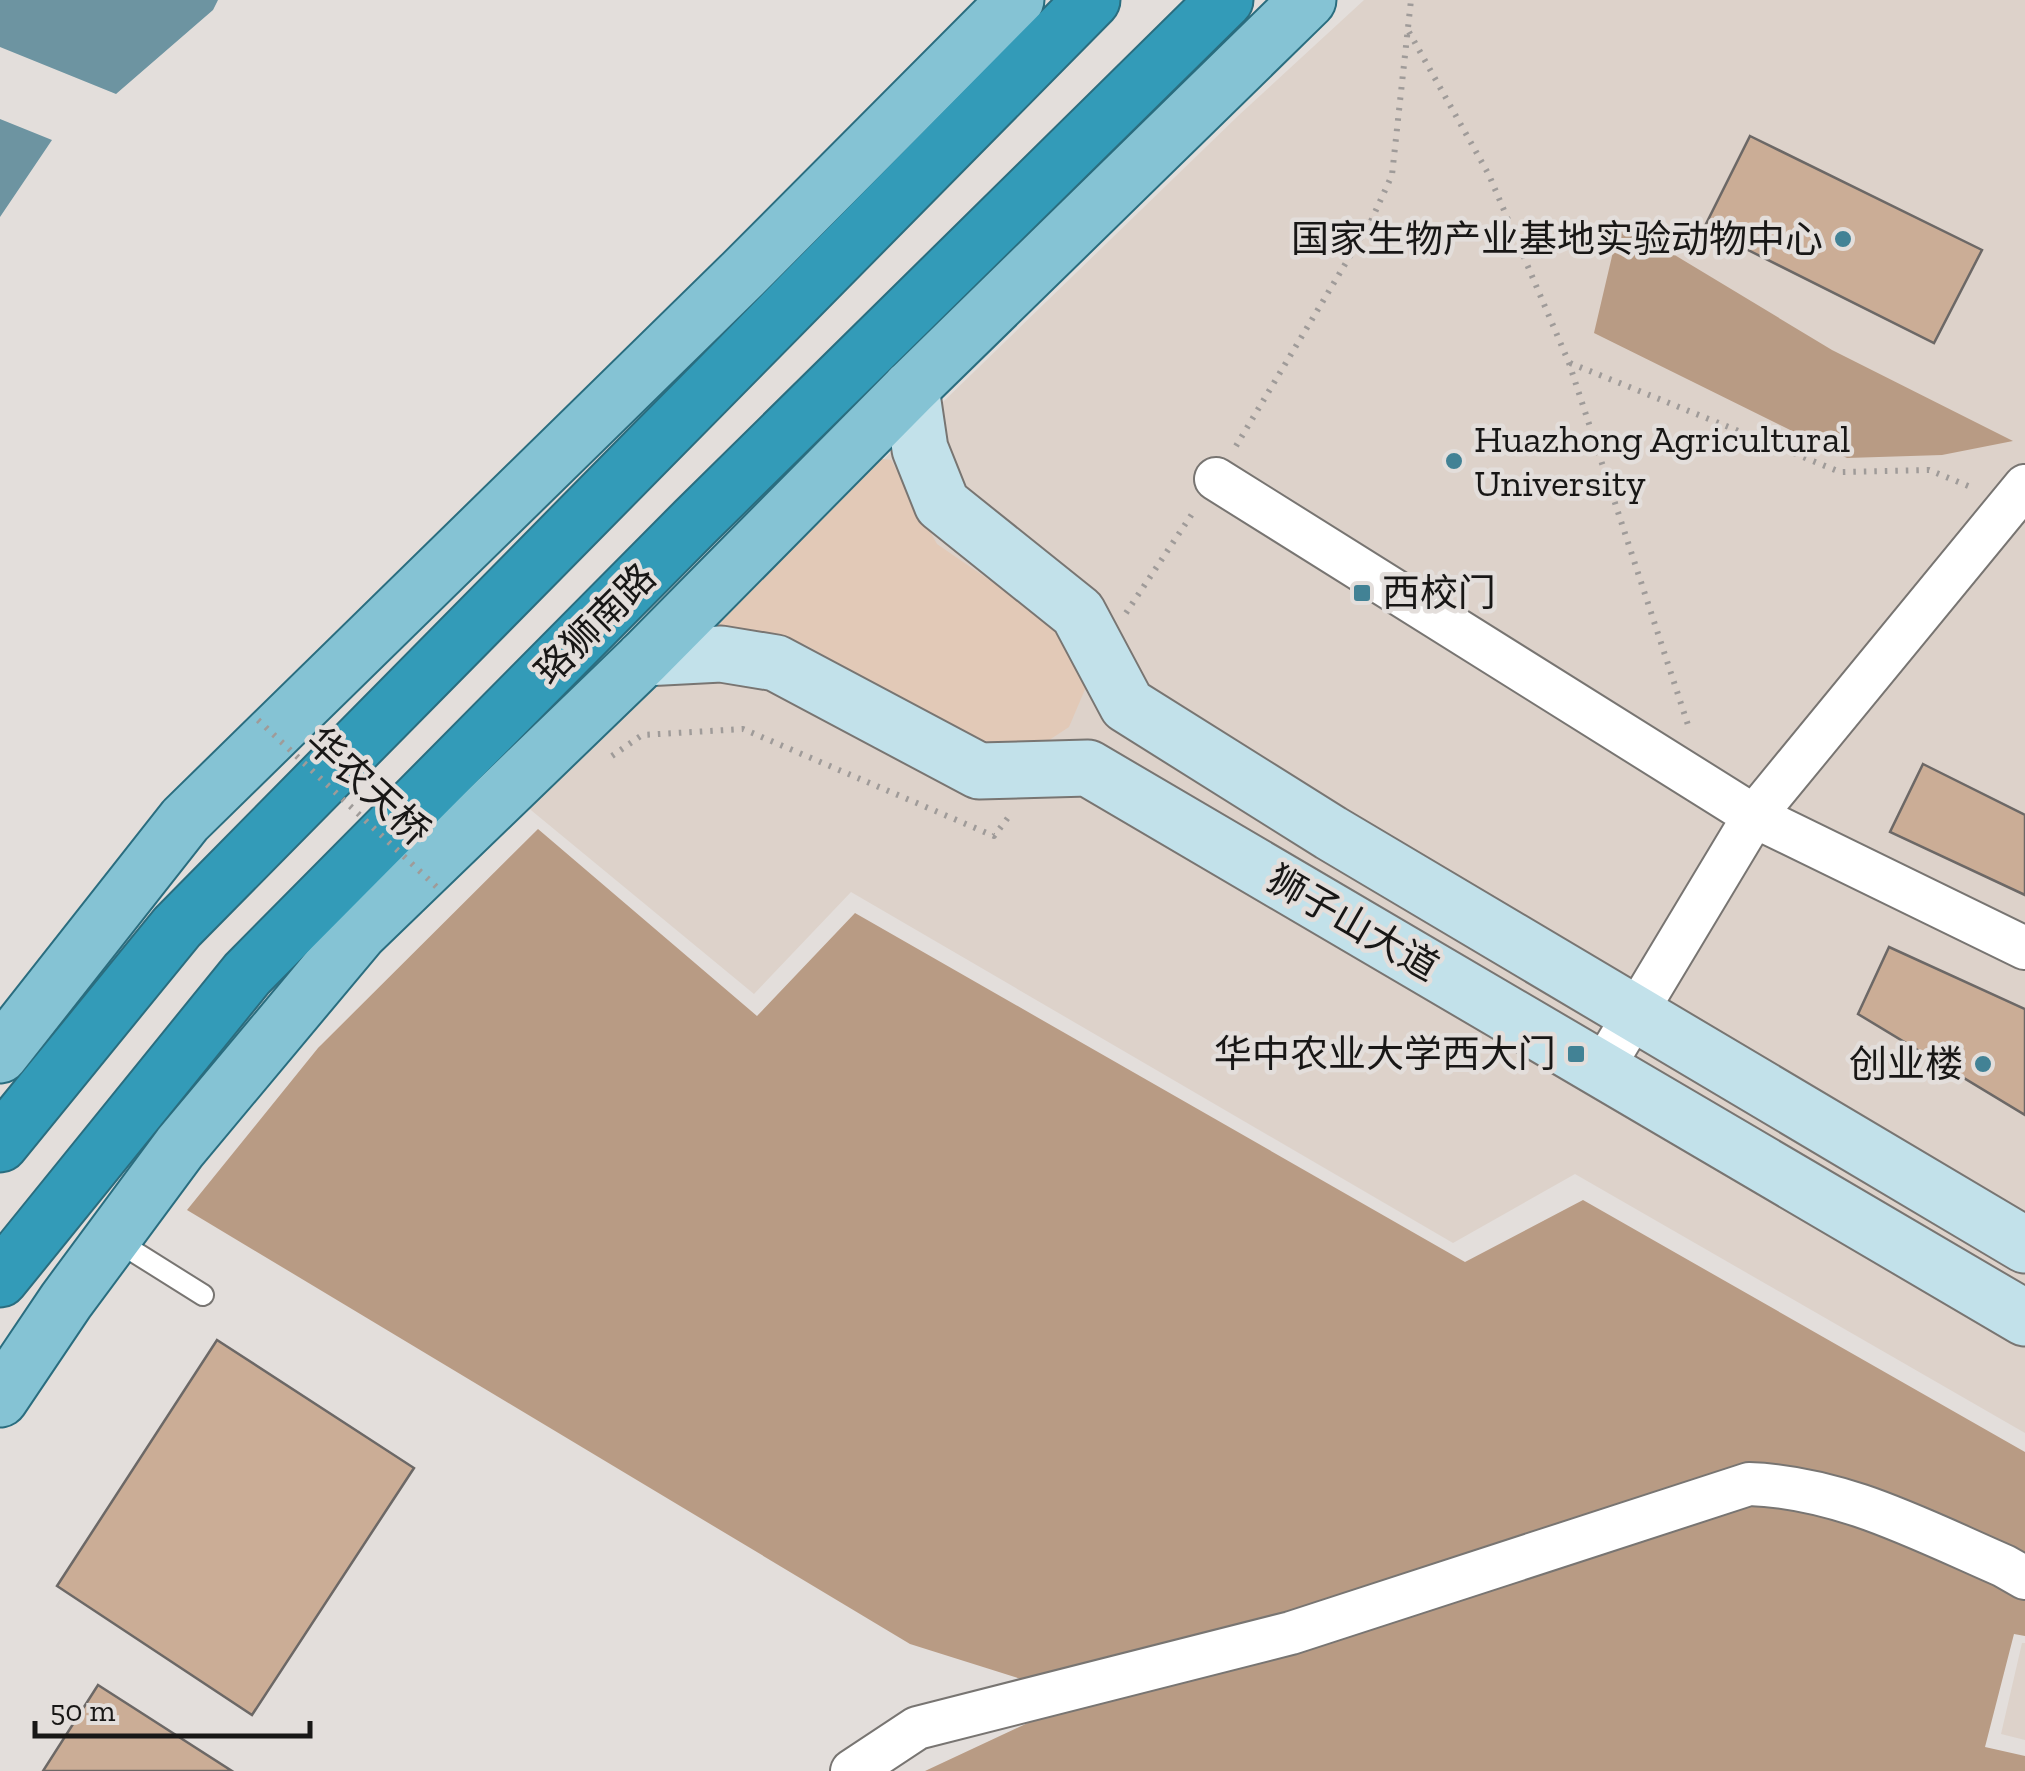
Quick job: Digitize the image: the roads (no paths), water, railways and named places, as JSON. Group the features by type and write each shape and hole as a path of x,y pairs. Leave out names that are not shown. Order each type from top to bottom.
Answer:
{"highway":[{"path":"0,1144 177,927 1092,0"},
{"name":"珞狮南路","path":"0,1279 246,974 696,522 1225,0"}],"main road":[{"path":"0,1055 185,820 743,274 1016,0"},
{"path":"0,1399 180,1147 360,933 644,658 912,388 1308,0"}],"street":[{"name":"狮子山大道","path":"912,388 920,449 942,504 1078,613 1127,705 1331,834 1636,1011 2025,1245"},
{"path":"1216,480 1754,816 2025,948"},
{"path":"1602,1069 1754,816 2018,494"},
{"name":"狮子山大道","path":"644,658 721,654 776,662 979,771 1088,768 2025,1318"},
{"path":"852,1771 917,1728 1290,1633 1749,1484 1791,1486 1870,1507 2025,1578"}],"lane":[{"path":"115,1235 136,1254 203,1295"}],"water":[{"path":"0,0 218,0 213,10 116,94 0,47"},
{"path":"0,119 52,140 0,217"}],"place":[{"name":"国家生物产业基地实验动物中心","path":"1843,239"},
{"name":"Huazhong Agricultural University","path":"1454,461"},
{"name":"西校门","path":"1362,593"},
{"name":"华中农业大学西大门","path":"1576,1054"},
{"name":"创业楼","path":"1983,1064"}]}
